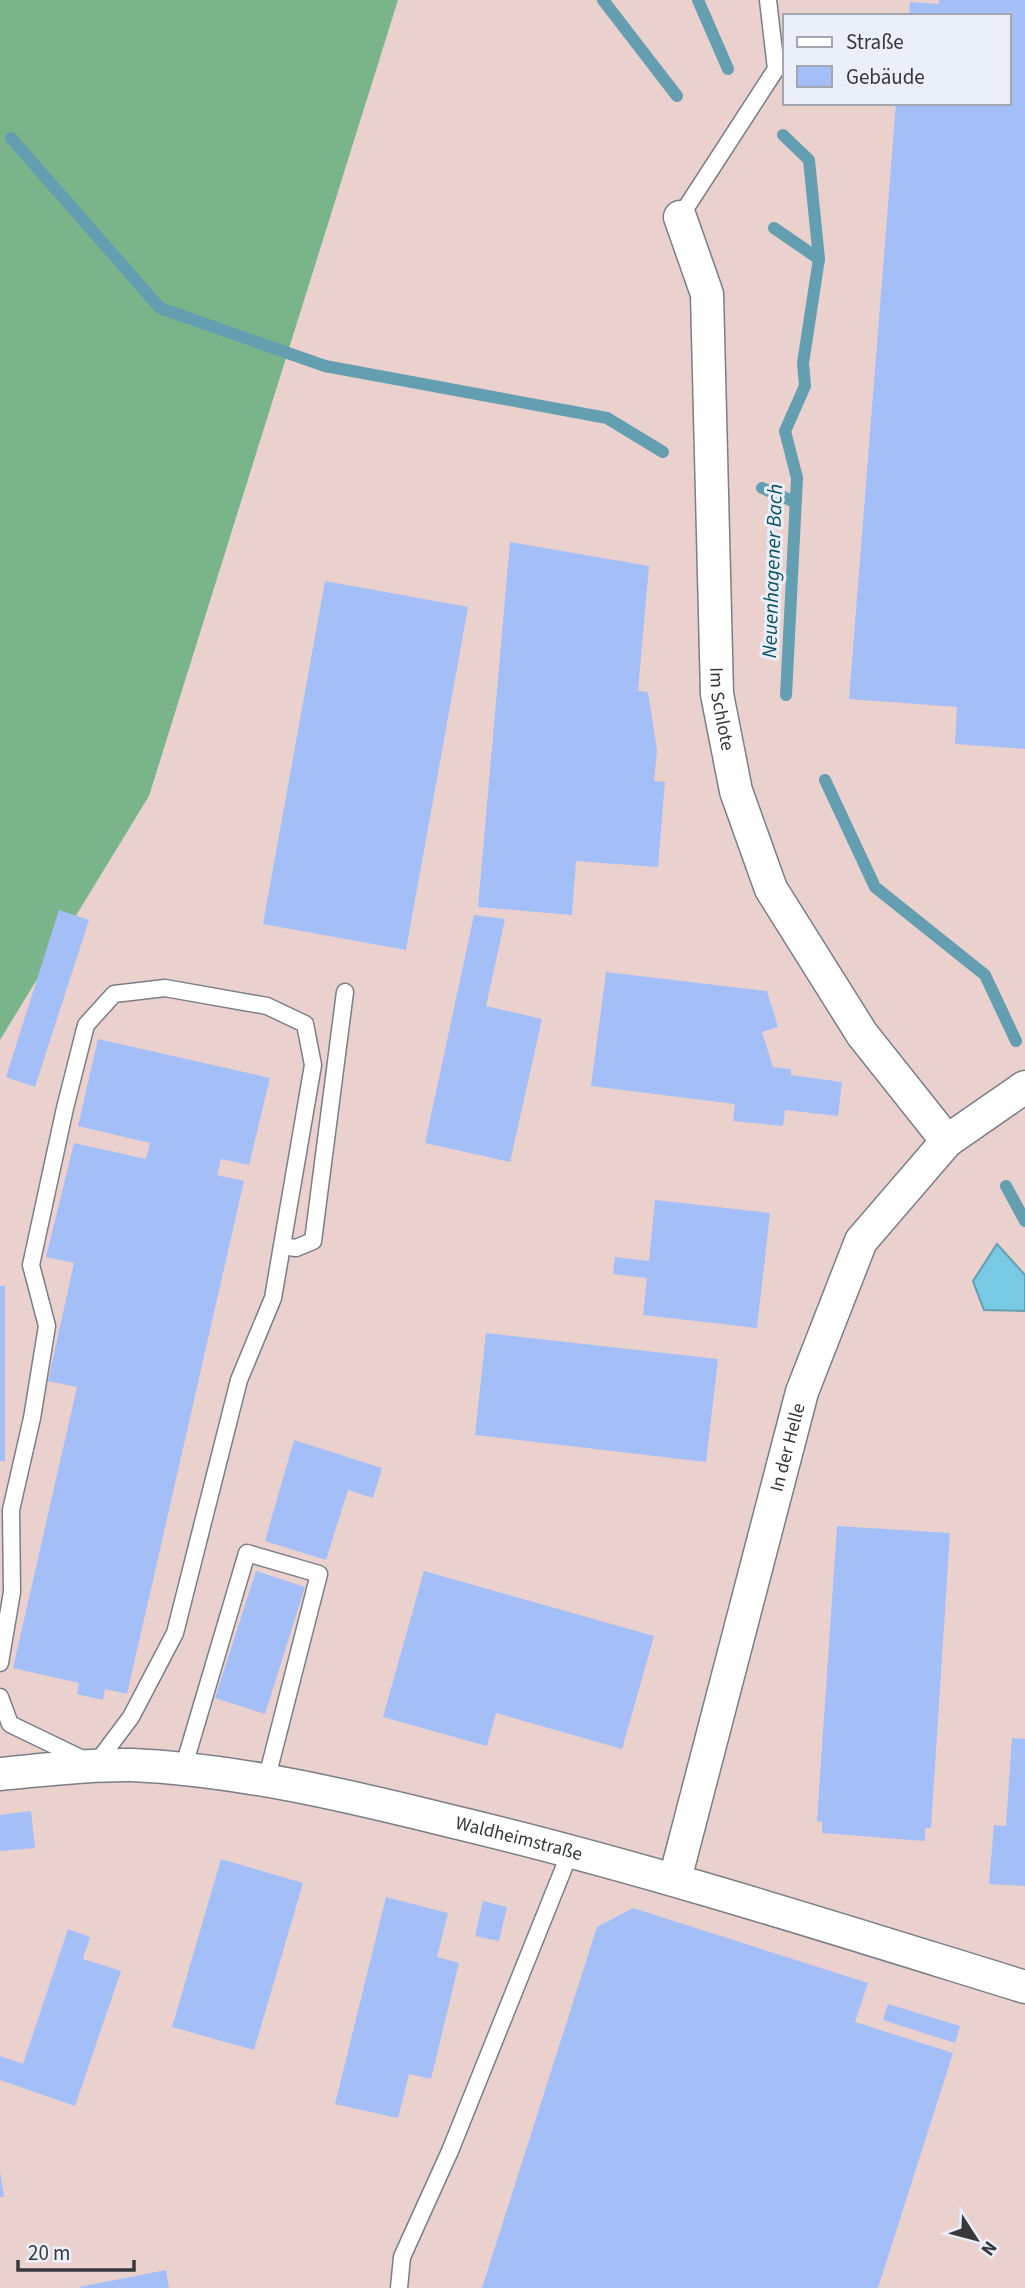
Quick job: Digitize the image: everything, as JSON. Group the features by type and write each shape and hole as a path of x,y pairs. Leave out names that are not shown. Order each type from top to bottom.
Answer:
{"street":[{"name":"Im Schlote","path":"680,218 707,294 717,694 736,791 771,889 862,1034 947,1141"},
{"name":"In der Helle","path":"675,1879 802,1392 861,1241 947,1141 1025,1087"},
{"name":"Waldheimstraße","path":"0,1774 95,1765 183,1769 351,1797 571,1850 675,1879 1025,1987"}],"lane":[{"path":"680,218 776,69 768,0"},
{"path":"0,1663 12,1592 11,1510 47,1326 32,1265 65,1108 86,1025 114,993 165,988 267,1006 305,1024 313,1065 273,1298 239,1380 174,1633 131,1717 95,1765 10,1724 0,1697"},
{"path":"282,1246 296,1248 313,1241 345,992"},
{"path":"183,1769 247,1552 319,1574 266,1781"},
{"path":"398,2288 402,2257 450,2151 571,1850"}],"shaded area":[{"path":"398,0 1025,0 1025,2288 0,2288 0,1040 149,796"}],"green space":[{"path":"0,0 398,0 149,796 0,1040"}],"water":[{"path":"997,1244 1025,1275 1025,1311 984,1310 973,1281"}],"building":[{"path":"939,0 1025,0 1025,749 955,744 957,707 849,699 896,105 1011,105 1011,14 909,14 910,2 939,4"},
{"path":"510,542 649,566 638,691 648,692 657,750 654,781 665,782 658,867 576,861 572,915 478,907"},
{"path":"325,581 468,607 406,950 263,924"},
{"path":"59,910 89,920 35,1087 6,1077"},
{"path":"474,915 505,919 486,1006 542,1019 510,1162 425,1143"},
{"path":"606,972 767,991 778,1027 762,1032 773,1067 791,1069 791,1075 842,1082 838,1116 785,1110 783,1126 733,1121 735,1104 591,1086"},
{"path":"98,1039 270,1078 249,1165 221,1159 217,1175 244,1181 127,1694 105,1689 103,1700 77,1694 79,1683 13,1668 77,1387 48,1381 74,1263 46,1257 74,1143 146,1159 150,1143 78,1126"},
{"path":"655,1200 770,1213 757,1328 643,1315 647,1278 613,1274 615,1257 649,1261"},
{"path":"0,1286 5,1286 5,1461 0,1461"},
{"path":"486,1333 718,1359 706,1462 475,1435"},
{"path":"294,1440 382,1468 373,1498 348,1490 326,1560 265,1541"},
{"path":"837,1526 950,1533 931,1828 925,1828 925,1841 822,1833 822,1822 817,1821"},
{"path":"256,1571 305,1587 265,1714 215,1698"},
{"path":"424,1571 654,1636 622,1749 496,1713 487,1746 383,1717"},
{"path":"1012,1738 1025,1739 1025,1886 989,1884 994,1825 1006,1826"},
{"path":"31,1811 35,1848 0,1851 0,1815"},
{"path":"221,1859 303,1883 254,2050 172,2027"},
{"path":"386,1897 448,1913 437,1957 459,1963 431,2079 409,2074 398,2118 335,2104"},
{"path":"483,1901 507,1907 499,1941 475,1936"},
{"path":"633,1908 868,1983 855,2022 953,2053 878,2288 482,2288 597,1927"},
{"path":"68,1929 90,1937 83,1959 121,1971 75,2106 0,2080 0,2056 23,2064"},
{"path":"888,2004 960,2026 955,2043 883,2020"},
{"path":"0,2171 4,2197 0,2197"},
{"path":"166,2270 169,2288 79,2288 79,2287"}],"waterway":[{"name":"Neuenhagener Bach","path":"603,0 677,96"},
{"path":"698,0 728,69"},
{"path":"783,135 809,160 819,259"},
{"path":"11,138 160,308 325,366 607,418 663,452"},
{"name":"Neuenhagener Bach","path":"774,228 819,259 803,363 805,386 785,431 797,478 786,695"},
{"path":"762,488 795,502"},
{"name":"Neuenhagener Bach","path":"825,780 875,887 985,975 1016,1041"},
{"name":"Neuenhagener Bach","path":"1006,1186 1025,1221"}]}
